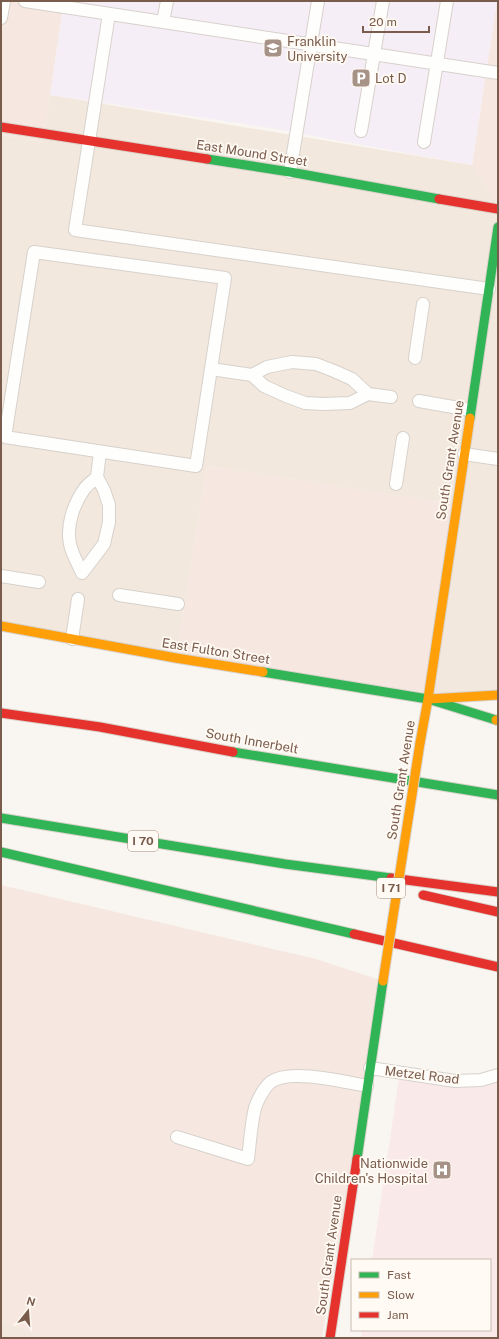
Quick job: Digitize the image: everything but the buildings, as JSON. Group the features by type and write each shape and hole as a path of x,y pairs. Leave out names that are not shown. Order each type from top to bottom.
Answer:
{"main road":[{"name":"East Mound Street","path":"1,127 290,172 498,209"},
{"name":"South Grant Avenue","path":"330,1338 383,981 428,699 470,410 482,342 498,227"},
{"name":"East Fulton Street","path":"1,626 176,658 428,699 497,720"},
{"name":"East Fulton Street","path":"428,699 498,695"},
{"name":"South Innerbelt","path":"1,713 498,794"},
{"name":"I 70","path":"1,818 285,864 498,892"},
{"path":"1,852 498,967"},
{"name":"I 71","path":"285,864 498,912"}],"lane":[{"path":"1,18 4,1"},
{"path":"25,1 498,73"},
{"path":"163,22 167,1"},
{"path":"290,172 318,1"},
{"path":"361,131 383,1"},
{"path":"424,142 447,1"},
{"path":"109,14 75,230 489,289"},
{"path":"34,252 225,278 196,466 100,452 5,437 34,252"},
{"path":"415,358 423,304"},
{"path":"252,375 267,367 292,362 316,364 352,379 368,394"},
{"path":"211,369 252,375 264,386 305,403 350,403 368,394 391,397"},
{"path":"419,401 470,410"},
{"path":"396,484 403,438"},
{"path":"97,478 86,487 76,502 72,514 69,533 70,546 82,573 104,544 109,522 109,505 104,490 97,478 100,452"},
{"path":"464,454 498,460"},
{"path":"1,576 39,582"},
{"path":"120,595 178,604"},
{"path":"72,639 78,599"},
{"name":"Metzel Road","path":"370,1068 455,1081 481,1080 498,1075"},
{"path":"177,1137 248,1159 255,1106 272,1081 282,1077 312,1077 368,1086"}],"shaded area":[{"path":"1,1 64,1 43,142 1,135"},
{"name":"Franklin University","path":"64,1 497,1 472,165 259,126 50,95"},
{"path":"498,1 498,203 472,165"},
{"path":"50,95 472,165 498,203 498,695 428,699 453,504 207,466 176,658 1,626 1,135 43,142"},
{"path":"207,466 454,504 428,699 176,658"},
{"path":"1,885 316,959 383,981 322,1338 49,1338 1,1320"},
{"name":"Nationwide Children's Hospital","path":"400,1072 455,1081 498,1075 498,1338 361,1338 362,1331 491,1331 491,1259 372,1259"},
{"path":"1,1320 49,1338 1,1338"}],"traffic: fast":[{"path":"207,159 290,172 439,199"},
{"path":"470,418 498,227"},
{"path":"263,672 428,699 496,720"},
{"path":"233,752 498,795"},
{"path":"1,818 285,864 391,878"},
{"path":"1,852 354,934"},
{"path":"357,1159 383,981"}],"traffic: slow":[{"path":"420,743 428,699 470,418"},
{"path":"1,626 176,658 263,672"},
{"path":"429,699 498,695"},
{"path":"383,981 420,743"}],"traffic: jam":[{"path":"1,127 207,159"},
{"path":"439,199 498,209"},
{"path":"1,713 100,727 233,752"},
{"path":"391,878 498,892"},
{"path":"423,895 498,912"},
{"path":"354,934 498,967"},
{"path":"330,1338 357,1159"}],"place":[{"name":"Franklin University","path":"273,48"},
{"name":"Lot D","path":"361,78"},
{"name":"Nationwide Children's Hospital","path":"442,1170"}]}
